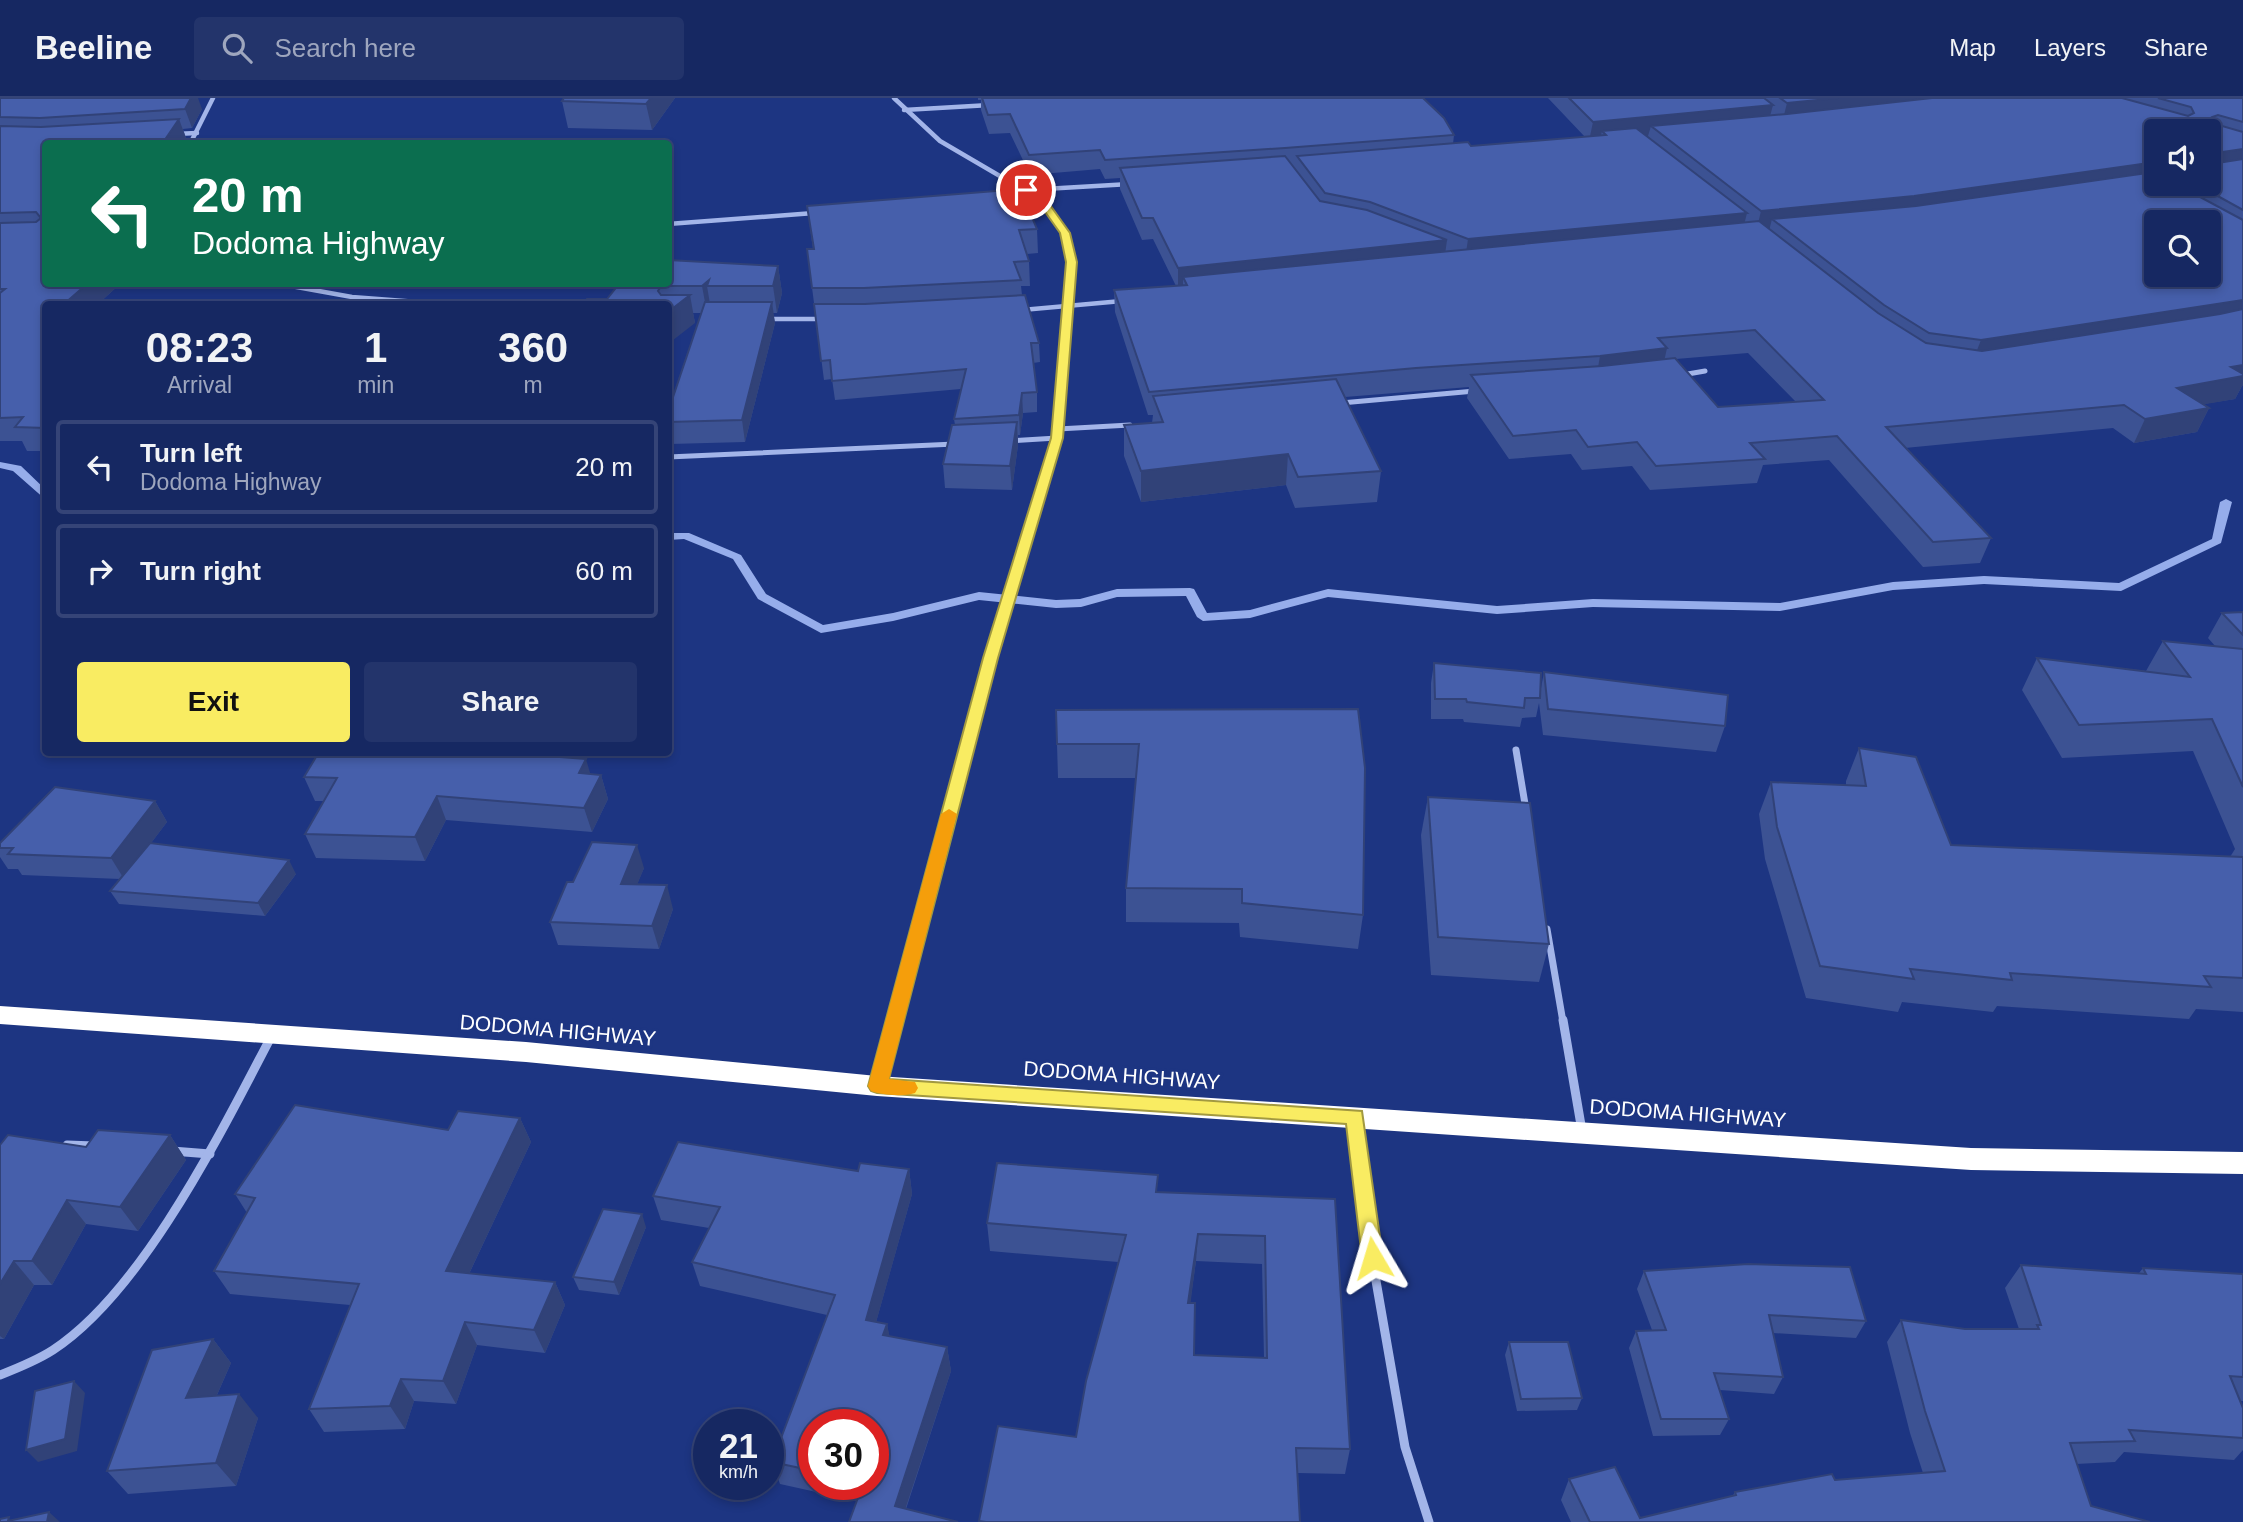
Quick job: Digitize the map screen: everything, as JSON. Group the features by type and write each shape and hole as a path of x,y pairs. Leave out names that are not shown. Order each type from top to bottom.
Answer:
{"highway":[{"name":"DODOMA HIGHWAY","path":"0,1015 526,1052 877,1086 1971,1158 2243,1163"}],"street":[{"path":"193,140 214,98"},
{"path":"877,1086 990,658 1057,438 1066,307 1072,262 1065,233 1041,200 940,141 894,98"},
{"path":"904,110 996,104"},
{"path":"172,135 197,133"},
{"path":"1026,190 1142,183"},
{"path":"1028,201 1041,200"},
{"path":"672,224 819,212"},
{"path":"296,287 352,297 405,301"},
{"path":"1013,310 1134,299"},
{"path":"761,319 827,318"},
{"path":"1669,377 1705,371"},
{"path":"1327,405 1483,390"},
{"path":"1058,429 1144,424"},
{"path":"1002,441 1057,438"},
{"path":"672,457 960,444"},
{"path":"1516,750 1528,818"},
{"path":"1544,914 1582,1132"},
{"path":"0,1375 29,1366 86,1326 128,1279 210,1154 273,1033"},
{"path":"1355,1116 1373,1258 1405,1447 1429,1522"},
{"path":"52,1144 105,1147"},
{"path":"157,1150 210,1154"}],"building":[{"path":"0,98 191,98 185,109 40,118 0,117"},
{"path":"564,98 651,98 646,104 562,101"},
{"path":"982,98 1423,98 1444,118 1454,135 1105,160 1100,150 1029,155 1010,114 988,115"},
{"path":"1569,98 1764,98 1773,105 1593,122"},
{"path":"1780,98 1838,98 1787,103"},
{"path":"1932,98 2122,98 2188,116 2194,113 2191,107 2158,98 2243,98 2243,122 2218,115 2212,117 2213,119 2144,119 2144,164 1914,196 1761,211 1651,126"},
{"path":"179,119 165,140 42,140 42,287 84,287 67,301 42,301 42,428 15,427 23,417 0,418 0,293 5,289 0,289 0,223 36,222 41,218 36,212 0,213 0,126 41,127"},
{"path":"2221,126 2243,132 2243,149 2221,152"},
{"path":"1636,128 1747,213 1468,239 1370,202 1325,193 1297,156 1468,142 1471,146 1606,135 1602,131"},
{"path":"1285,156 1320,201 1367,210 1447,240 1178,268 1153,218 1142,218 1120,168"},
{"path":"2243,159 2243,210 2218,196 2221,196 2221,163"},
{"path":"2144,173 2144,196 2198,196 2243,220 2243,300 1981,340 1929,333 1884,305 1772,219 1916,206"},
{"path":"1020,189 1037,229 1019,230 1029,261 1014,262 1021,280 812,288 807,249 814,249 807,206"},
{"path":"1759,221 1878,313 1926,343 1982,351 2243,309 2243,365 2231,367 2243,376 2177,388 2209,408 2145,419 2124,405 1886,427 1991,538 1933,542 1837,436 1750,443 1765,459 1656,466 1637,442 1588,447 1576,430 1513,436 1471,375 1675,358 1718,407 1824,400 1755,330 1658,338 1667,348 1600,356 1416,368 1149,392 1114,290 1187,285 1183,277"},
{"path":"672,260 778,266 773,286 707,286 709,280 702,286 672,286"},
{"path":"617,287 660,287 658,291 661,295 690,295 672,309 672,301 586,301 607,299"},
{"path":"1025,295 1039,343 1031,343 1037,392 1022,393 1019,415 954,419 966,369 832,381 830,360 821,361 814,304 865,304"},
{"path":"705,302 772,302 742,420 672,422 672,400"},
{"path":"1336,379 1381,471 1298,477 1288,454 1141,471 1124,425 1163,422 1153,396"},
{"path":"1017,422 1010,466 943,464 952,425"},
{"path":"2243,612 2243,635 2222,613"},
{"path":"2163,641 2243,649 2243,787 2212,719 2079,725 2037,658 2190,677"},
{"path":"1434,663 1541,673 1540,698 1525,698 1524,708 1467,702 1466,699 1435,699"},
{"path":"1544,672 1728,695 1725,726 1548,709"},
{"path":"1358,709 1365,768 1363,915 1242,903 1242,889 1126,888 1139,744 1057,744 1056,710"},
{"path":"1859,748 1916,757 1951,845 2243,857 2243,978 2204,976 2211,987 2010,973 2012,980 1910,969 1914,979 1820,966 1777,827 1771,782 1866,786"},
{"path":"317,756 547,756 586,759 579,773 601,775 584,808 437,796 415,837 305,834 337,778 304,777"},
{"path":"55,787 155,801 111,858 8,854 13,848 0,848 0,843"},
{"path":"1428,797 1530,803 1549,944 1438,937"},
{"path":"592,842 637,845 621,884 667,885 652,926 550,922 567,882 573,882"},
{"path":"150,843 289,860 258,903 110,891"},
{"path":"295,1105 448,1130 458,1111 520,1118 446,1271 555,1282 534,1330 465,1322 443,1381 401,1379 390,1406 309,1409 359,1284 214,1271 255,1198 235,1194"},
{"path":"98,1130 170,1135 120,1207 67,1200 32,1261 14,1261 0,1284 0,1145 8,1135 86,1147"},
{"path":"678,1142 858,1171 860,1163 909,1169 866,1320 887,1324 883,1335 947,1347 895,1506 958,1522 849,1522 857,1500 889,1500 889,1409 798,1409 798,1468 784,1465 784,1430 835,1295 692,1262 720,1207 653,1196"},
{"path":"997,1163 1158,1175 1156,1192 1335,1199 1350,1449 1296,1448 1300,1522 979,1521 998,1426 1076,1437 1086,1381 1126,1235 987,1223","holes":["1198,1234 1265,1236 1267,1358 1194,1355 1195,1303 1188,1303"]},
{"path":"603,1209 642,1214 614,1282 573,1277"},
{"path":"1748,1264 1850,1267 1866,1321 1769,1315 1783,1377 1714,1373 1729,1419 1661,1419 1636,1331 1666,1330 1644,1271"},
{"path":"2021,1265 2146,1274 2143,1268 2243,1274 2243,1377 2230,1376 2243,1408 2243,1438 2129,1430 2135,1441 2070,1443 2091,1506 2150,1522 1590,1522 1569,1479 1615,1467 1640,1518 1736,1495 1735,1492 1832,1474 1835,1480 1945,1471 1925,1411 1901,1320 1965,1329 2039,1329 2037,1325 2041,1325"},
{"path":"213,1339 186,1398 239,1394 216,1463 107,1471 152,1350"},
{"path":"1509,1342 1568,1342 1582,1398 1521,1399"},
{"path":"74,1381 65,1439 26,1450 35,1391"},
{"path":"49,1512 47,1522 0,1522 0,1519 9,1517 8,1521"}],"waterway":[{"path":"0,465 17,468 42,493"},
{"path":"672,537 685,535 737,557 762,596 821,629 893,617 979,596 1056,604 1081,603 1117,593 1190,592 1203,617 1250,614 1328,593 1497,610 1593,603 1780,607 1893,586 1984,580 2121,587 2217,541 2226,502"}],"slow traffic":[{"path":"908,1088 877,1086 949,814"}],"route":[{"path":"1026,190 1041,200 1065,233 1072,262 1066,307 1057,438 990,658 877,1086 1355,1116 1373,1258"}]}
